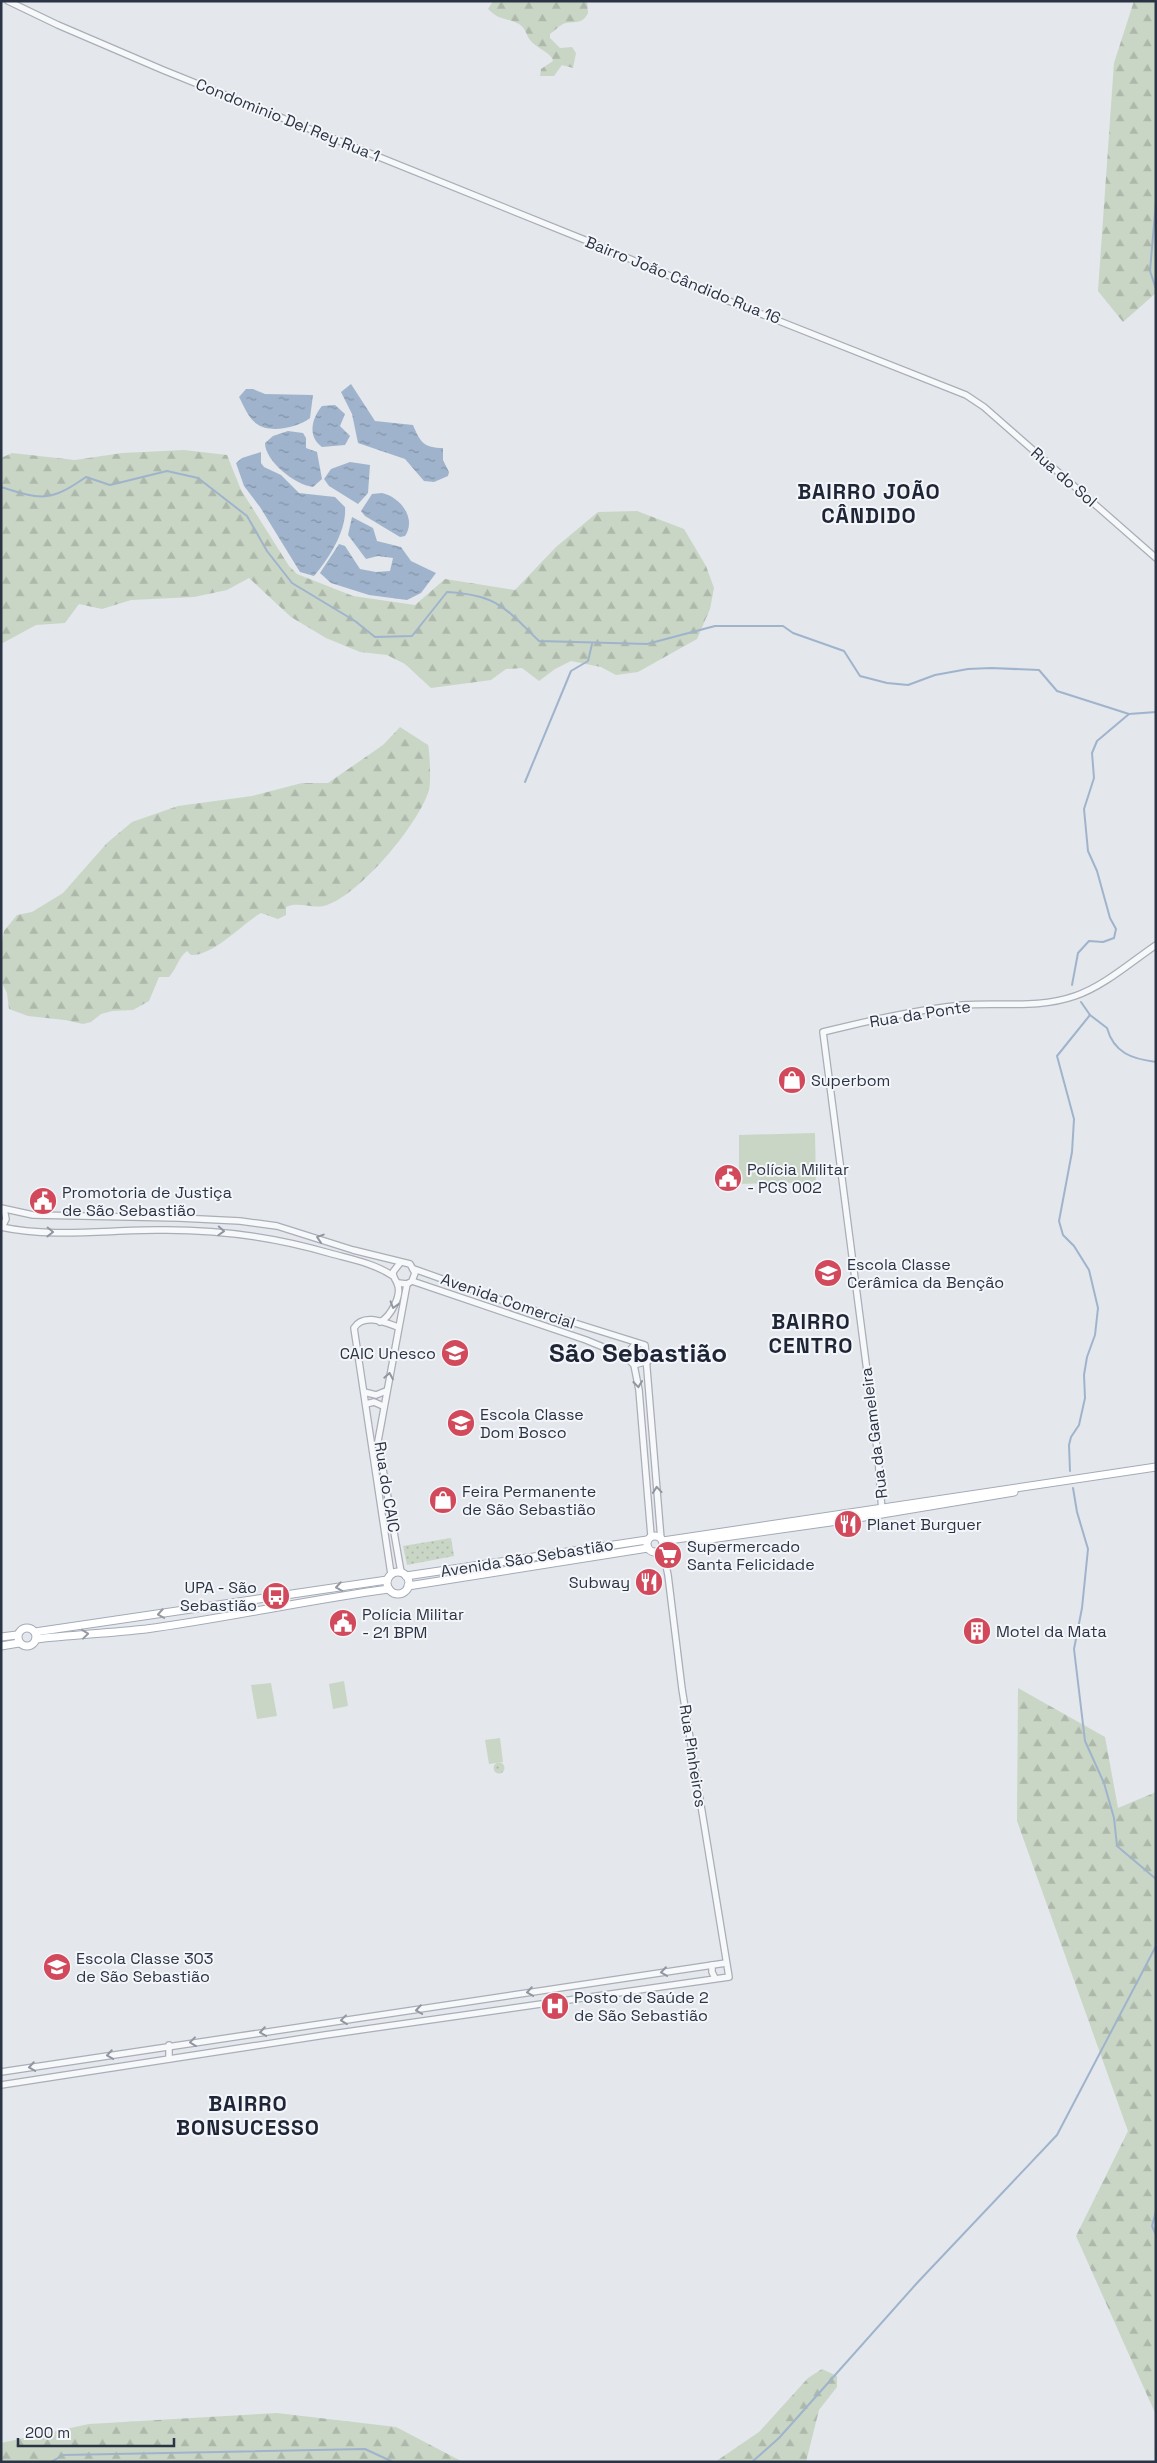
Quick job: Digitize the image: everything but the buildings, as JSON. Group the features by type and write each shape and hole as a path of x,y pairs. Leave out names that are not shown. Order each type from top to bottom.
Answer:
{"main road":[{"path":"662,1544 1156,1467"},
{"name":"Avenida São Sebastião","path":"404,1574 649,1538 656,1535 662,1544 656,1552 648,1548 408,1586"},
{"path":"648,1548 649,1538"},
{"path":"1,1637 17,1635 26,1628 36,1635 144,1629 249,1613 298,1602 389,1589 398,1594 402,1593 408,1586 404,1574 36,1635"},
{"path":"389,1577 389,1589"},
{"path":"246,1600 250,1607 249,1613"},
{"path":"142,1617 140,1622 144,1629"},
{"path":"17,1635 19,1643"},
{"path":"1,1646 19,1643 26,1647 33,1645 36,1635"}],"street":[{"name":"Condominio Del Rey Rua 1","path":"8,1 58,25 181,77 394,164"},
{"name":"Bairro João Cândido Rua 16","path":"394,164 971,397"},
{"name":"Rua do Sol","path":"971,397 1156,558"},
{"name":"Rua da Ponte","path":"823,1032 930,1009 970,1005 1038,1004 1078,996 1100,984 1156,945"},
{"name":"Rua da Gameleira","path":"823,1032 854,1271 882,1511"},
{"path":"380,1322 388,1318 392,1312 398,1283 393,1276 371,1265 274,1239 239,1232 156,1230 31,1232 2,1227 6,1219 3,1208 33,1214 71,1217 196,1219 240,1221 276,1226 400,1263 408,1263 414,1269 410,1282 398,1283"},
{"path":"156,1230 155,1222 159,1218"},
{"path":"196,1219 198,1224 196,1230"},
{"path":"341,1256 337,1250 344,1246"},
{"path":"393,1276 394,1268 400,1263"},
{"name":"Avenida Comercial","path":"414,1269 501,1300 636,1343"},
{"name":"Avenida Comercial","path":"410,1282 537,1324 625,1356 634,1365"},
{"name":"Rua do CAIC","path":"404,1574 379,1448 380,1423 398,1327 410,1282"},
{"path":"493,1309 496,1302 501,1300"},
{"path":"537,1324 546,1322 549,1315"},
{"path":"389,1577 354,1328 358,1322 365,1319 398,1327"},
{"path":"625,1356 636,1343 645,1345 648,1361 662,1544"},
{"path":"648,1361 634,1365 639,1390 649,1538"},
{"path":"364,1392 376,1395 386,1391"},
{"path":"366,1404 374,1402 384,1406"},
{"path":"368,1421 380,1423"},
{"name":"Rua Pinheiros","path":"662,1544 668,1575 682,1689 729,1977 715,1978"},
{"path":"1,2072 169,2045 726,1963"},
{"path":"1,2085 715,1978 712,1972 712,1965"},
{"path":"441,2006 442,2018"},
{"path":"322,2023 325,2035"},
{"path":"169,2045 169,2059"},
{"path":"87,2072 88,2058"}],"green space":[{"path":"493,1 587,1 588,13 583,20 563,24 550,34 550,38 560,48 572,47 576,53 573,68 562,65 554,76 540,76 541,69 553,61 552,58 532,43 521,26 515,22 500,18 488,9"},
{"path":"1134,1 1156,1 1156,293 1123,322 1098,291 1114,63"},
{"path":"184,450 227,455 241,490 289,566 297,574 353,596 415,605 445,579 515,590 556,547 598,512 637,511 684,529 706,566 714,588 710,609 697,639 638,672 616,675 601,667 571,661 555,669 539,681 522,668 506,669 491,680 431,688 405,664 387,655 360,652 326,638 291,617 249,578 227,590 194,597 131,600 102,609 79,604 65,623 36,625 1,644 1,458 12,453 75,460 122,453"},
{"path":"400,727 428,745 429,790 413,821 387,856 371,873 340,898 327,905 317,907 291,905 286,907 286,915 278,919 261,913 209,950 191,955 187,951 169,977 159,977 149,1001 133,1010 112,1011 101,1014 91,1022 83,1024 28,1016 9,1009 7,993 1,981 1,948 4,931 17,915 32,912 63,893 107,843 132,822 178,806 252,796 302,783 328,783 383,745"},
{"path":"815,1133 816,1182 739,1184 739,1135"},
{"path":"451,1538 454,1556 407,1565 403,1546"},
{"path":"344,1681 348,1706 333,1709 329,1684"},
{"path":"271,1683 277,1716 257,1719 251,1685"},
{"path":"1018,1688 1105,1737 1118,1808 1156,1792 1156,2415 1076,2236 1128,2131 1017,1821"},
{"path":"500,1738 503,1762 489,1764 485,1740"},
{"path":"499,1762 505,1768 499,1774 493,1768"},
{"path":"822,2369 837,2376 837,2387 819,2410 806,2462 715,2462 759,2432 808,2378"},
{"path":"277,2413 396,2427 463,2462 1,2462 1,2443 89,2424"}],"water":[{"path":"351,384 375,421 413,425 424,443 431,447 443,448 443,460 449,472 448,476 434,482 424,481 405,459 358,443 352,414 341,392"},
{"path":"246,389 253,389 265,394 313,395 310,418 299,424 284,428 269,429 263,427 251,419 239,397"},
{"path":"335,405 345,414 340,426 350,436 345,445 322,447 314,438 314,421 322,406"},
{"path":"288,431 303,433 306,438 306,448 317,452 322,479 313,487 298,482 282,471 266,450 265,443 273,436"},
{"path":"261,452 261,463 264,467 281,475 299,493 335,497 345,507 343,525 336,544 314,576 300,572 260,507 244,486 236,463 242,458"},
{"path":"350,462 370,465 368,493 358,504 329,486 324,479 331,469"},
{"path":"382,493 395,499 405,509 409,522 405,536 400,537 365,516 361,511 372,494"},
{"path":"352,517 373,528 377,541 401,547 411,561 436,573 421,593 407,600 369,595 331,583 320,573 339,544 345,546 360,569 376,572 390,571 393,558 378,556 366,559 348,535"}],"waterway":[{"path":"1156,201 1150,271 1156,289"},
{"path":"1,487 36,496 45,496 63,491 86,477 110,485 167,471 198,478 247,516 267,551 292,583 355,621 375,637 412,636 447,592 478,596 490,600 508,612 539,641 647,644 715,626 783,626 793,633 844,651 860,676 887,683 908,685 935,675 968,669 1039,670 1057,691 1129,714"},
{"path":"525,782 571,671 588,661 592,644"},
{"path":"1072,985 1078,953 1089,941 1103,942 1114,938 1116,929 1110,918 1097,871 1088,851 1084,809 1094,778 1092,753 1097,741 1129,714 1156,712"},
{"path":"1081,1002 1090,1015 1107,1028 1110,1037 1119,1049 1132,1057 1156,1062"},
{"path":"1070,1471 1069,1445 1071,1437 1079,1425 1085,1398 1084,1375 1087,1357 1095,1335 1098,1308 1089,1270 1074,1246 1063,1235 1059,1221 1072,1152 1074,1119 1057,1056 1090,1015"},
{"path":"1073,1488 1077,1512 1088,1549 1082,1608 1074,1649 1085,1741 1104,1783 1114,1818 1117,1846 1156,1879"},
{"path":"752,2462 779,2438 917,2283 1057,2135 1156,1946"},
{"path":"1156,2211 1152,2226 1156,2235"},
{"path":"51,2462 63,2455 365,2449 393,2462"}],"place":[{"name":"Superbom","path":"792,1080"},
{"name":"Polícia Militar - PCS 002","path":"728,1178"},
{"name":"Promotoria de Justiça de São Sebastião","path":"43,1201"},
{"name":"Escola Classe Cerâmica da Benção","path":"828,1273"},
{"name":"CAIC Unesco","path":"455,1353"},
{"name":"Escola Classe Dom Bosco","path":"461,1423"},
{"name":"Feira Permanente de São Sebastião","path":"443,1500"},
{"name":"Planet Burguer","path":"848,1524"},
{"name":"Supermercado Santa Felicidade","path":"668,1555"},
{"name":"Subway","path":"649,1582"},
{"name":"UPA - São Sebastião","path":"276,1596"},
{"name":"Polícia Militar - 21 BPM","path":"343,1623"},
{"name":"Motel da Mata","path":"977,1631"},
{"name":"Escola Classe 303 de São Sebastião","path":"57,1967"},
{"name":"Posto de Saúde 2 de São Sebastião","path":"555,2006"}],"district":[{"name":"BAIRRO JOÃO CÂNDIDO","path":"869,503"},
{"name":"BAIRRO CENTRO","path":"811,1333"},
{"name":"São Sebastião","path":"638,1353"},
{"name":"BAIRRO BONSUCESSO","path":"248,2115"}]}
